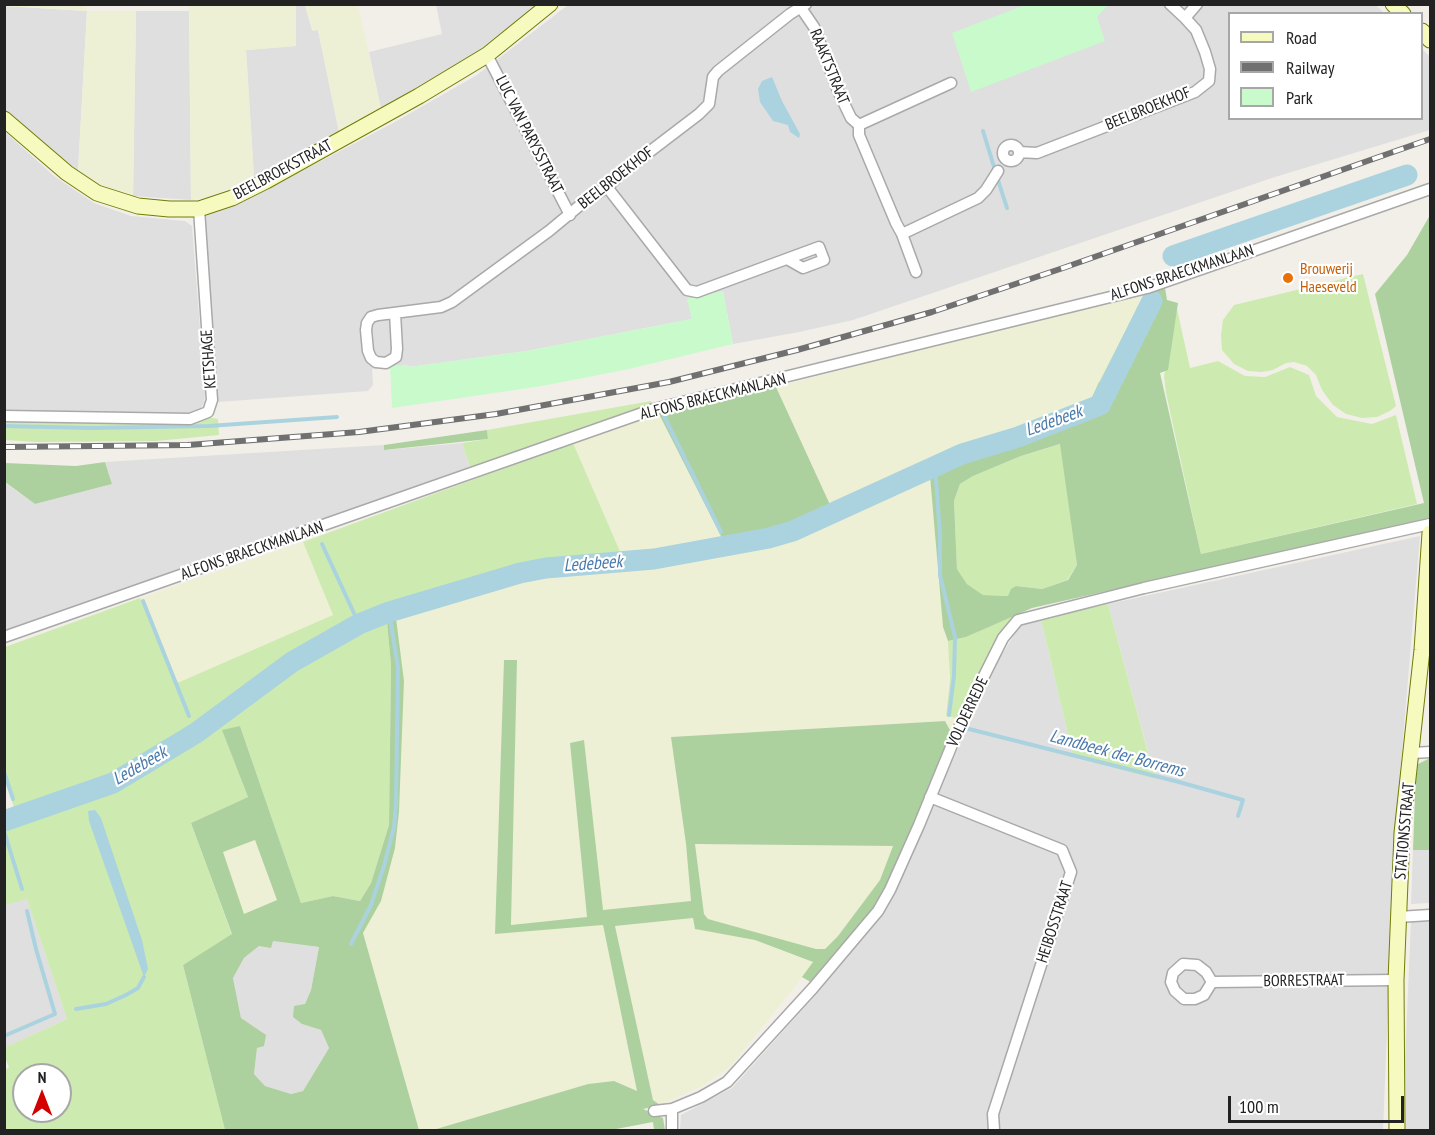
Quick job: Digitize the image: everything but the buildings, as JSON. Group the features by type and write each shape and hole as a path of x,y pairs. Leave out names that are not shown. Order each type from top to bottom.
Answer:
{"street":[{"name":"BEELBROEKSTRAAT","path":"4,119 67,173 97,193 138,206 199,209 232,198 266,181 487,55 550,4"},
{"name":"BEELBROEKHOF","path":"1019,152 1037,153 1195,92 1209,81 1210,69 1196,30 1170,4"},
{"path":"1185,18 1197,4"},
{"name":"BEELBROEKHOF","path":"395,313 396,357 386,363 376,362 368,351 367,323 371,317 378,315 395,313 441,308 452,302 607,187 623,172 699,114 710,104 713,77 718,71 803,6"},
{"name":"RAAKTSTRAAT","path":"803,6 814,27 851,118 859,125 859,135 916,272"},
{"name":"LUC VAN PARYSSTRAAT","path":"487,55 570,215"},
{"path":"859,125 951,83"},
{"path":"902,234 978,198 996,174"},
{"path":"607,187 687,290 697,292 787,259"},
{"name":"ALFONS BRAECKMANLAAN","path":"4,637 654,410 1147,288 1431,189"},
{"name":"KETSHAGE","path":"4,416 190,419 208,412 212,400 199,209"},
{"name":"VOLDERREDE","path":"672,1110 702,1097 727,1082 813,988 878,911 890,890 963,718 1003,638 1018,620 1143,588 1431,524"},
{"name":"STATIONSSTRAAT","path":"1397,1131 1396,980 1402,833 1412,753 1431,532"},
{"path":"1412,753 1431,752"},
{"name":"HEIBOSSTRAAT","path":"930,797 1062,850 1071,872 993,1114 994,1131"},
{"path":"1398,917 1431,915"},
{"name":"BORRESTRAAT","path":"1212,982 1396,980"},
{"path":"654,1111 672,1110 672,1131"}],"shaded area":[{"path":"1375,4 1383,12 1228,12 1228,120 1423,120 1423,50 1430,57 1430,130 1275,177 853,320 733,344 723,292 688,299 692,319 527,351 409,367 408,365 372,369 373,385 368,391 218,402 203,216 247,200 395,122 477,75 568,5"},
{"path":"296,5 305,5 312,30 318,30 339,132 254,178 246,50 295,46"},
{"path":"436,5 538,5 479,50 381,109 369,52 442,34"},
{"path":"4,6 87,11 78,171 5,111"},
{"path":"136,11 189,11 191,200 133,196"},
{"path":"4,131 54,176 94,203 131,216 185,221 192,226 205,393 201,408 193,413 142,416 5,411"},
{"path":"462,443 470,467 5,631 4,482 35,504 112,484 105,462 384,445 385,450"},
{"path":"1420,536 1395,835 1383,1130 680,1130 681,1115 732,1088 812,999 887,906 996,664 1021,624 1041,619 1073,756 1155,778 1108,604"},
{"path":"1413,850 1430,850 1430,903 1411,904"},
{"path":"27,898 67,1019 5,1048 4,905"},
{"path":"1411,921 1430,922 1430,1130 1402,1130"},
{"path":"273,941 319,947 302,1024 321,1030 329,1048 303,1091 290,1094 265,1086 254,1074 257,1048 241,1018 233,978 244,958 259,946"}],"green space":[{"path":"86,4 87,11 4,6"},
{"path":"189,5 296,5 296,46 246,50 254,178 209,197 191,200"},
{"path":"305,5 358,5 381,109 339,132 318,30 313,31"},
{"path":"1025,5 1108,5 1097,17 1105,41 971,92 952,33"},
{"path":"87,11 136,11 133,196 98,184 78,171"},
{"path":"1430,215 1430,518 1032,608 966,637 948,641 943,627 929,464 958,449 1089,404 1099,382 1107,383 1156,290 1165,288 1167,300 1178,303 1168,370 1160,373 1201,554 1424,503 1375,294 1407,255","holes":["1060,444 1077,565 1068,580 1042,589 1016,586 1011,589 1008,596 983,595 967,584 957,569 954,501 960,484 973,476 1021,456"]},
{"path":"1363,274 1396,406 1390,411 1377,417 1362,418 1346,414 1333,405 1322,390 1316,375 1307,366 1294,362 1286,363 1273,370 1248,371 1234,364 1222,350 1223,320 1234,305"},
{"path":"1155,289 1106,383 1099,382 1146,292"},
{"path":"723,291 733,344 629,369 542,386 392,408 390,366 408,365 409,367 527,351 692,319 687,299"},
{"path":"1146,292 1089,404 958,449 832,509 776,387"},
{"path":"1177,309 1190,368 1218,361 1245,376 1265,377 1290,367 1309,375 1316,396 1337,417 1372,424 1396,415 1417,504 1201,554 1164,376"},
{"path":"776,387 832,509 792,527 767,534 723,540 659,414"},
{"path":"651,401 652,405 470,467 462,443 488,439 487,430"},
{"path":"659,414 723,540 701,548 654,555 622,556 573,443"},
{"path":"207,417 218,419 219,435 156,441 5,440 5,421 193,423"},
{"path":"487,430 488,439 384,450 384,445"},
{"path":"573,443 622,556 545,563 357,616 333,634 255,681 228,704 196,722 167,747 71,796 28,807 14,808 5,778 5,647 140,598 175,684 333,615 303,542"},
{"path":"1061,444 1077,565 1067,580 1042,589 1016,586 1009,596 983,595 967,584 957,569 954,501 960,484 973,476 1021,456"},
{"path":"105,462 112,484 35,504 5,482 5,463 76,466"},
{"path":"930,475 943,627 950,655 946,716 956,718 951,732 944,721 671,737 686,844 691,902 602,910 583,740 570,743 587,917 511,925 517,660 495,934 603,925 637,1091 614,1081 588,1084 433,1130 419,1130 363,933 381,901 395,848 399,812 404,681 396,618 532,576 640,568 776,542 814,529"},
{"path":"303,542 333,615 174,685 140,598"},
{"path":"1108,604 1155,779 1073,756 1041,619"},
{"path":"1012,616 1012,620 1000,634 984,663 956,718 946,716 950,678 948,641 966,637"},
{"path":"396,618 404,681 399,812 395,848 381,901 363,933 419,1130 225,1130 183,965 232,934 191,823 248,797 222,730 240,726 301,903 333,896 360,901 371,883 389,825 391,665 387,622","holes":["255,840 277,900 244,914 223,852","273,941 319,947 311,990 305,1004 294,1006 293,1017 302,1024 321,1030 329,1048 303,1091 291,1094 265,1086 254,1074 257,1048 264,1046 266,1035 241,1018 233,978 244,958 259,946 271,948"]},
{"path":"387,622 391,665 389,825 371,883 360,901 333,896 301,903 240,726 223,731 248,797 191,823 232,935 183,965 225,1130 5,1130 5,1070 9,1067 4,1048 67,1019 27,899 5,905 5,829 94,800 157,768 219,727 295,667"},
{"path":"504,660 517,660 511,925 587,917 570,743 584,740 603,910 691,901 686,844 671,737 945,721 951,732 888,888 812,983 802,977 813,962 755,940 695,929 693,918 615,926 653,1100 660,1105 643,1109 663,1118 665,1130 654,1130 653,1122 611,1130 433,1130 588,1084 614,1081 637,1091 603,925 495,934","holes":["695,844 893,846 880,880 838,936 825,949 816,949 708,919 704,914"]},
{"path":"1430,758 1430,850 1413,850 1416,765"},
{"path":"19,807 28,807 31,820 5,829 5,812"},
{"path":"255,840 277,900 244,914 222,852"},
{"path":"695,844 893,846 880,880 838,936 825,949 816,949 708,919 704,914"},
{"path":"693,918 696,929 755,940 814,963 730,1067 702,1086 660,1105 653,1100 615,926"}],"water":[{"path":"772,77 800,134 799,138 790,132 788,125 773,121 760,102 758,89 762,81"},
{"path":"95,810 101,818 142,940 148,969 144,977 89,821 88,811"}],"waterway":[{"path":"983,131 995,170"},
{"name":"Ledebeek","path":"1173,256 1407,175"},
{"path":"997,177 1007,208"},
{"name":"Ledebeek","path":"4,821 113,783 196,733 292,662 359,624 389,612 520,573 546,568 654,559 769,538 793,531 962,454 1018,437 1100,405 1152,301"},
{"path":"664,416 721,532"},
{"path":"4,426 91,428 209,426 337,417"},
{"name":"Landbeek der Borrems","path":"935,466 940,535 940,575 955,637 954,676 949,715"},
{"name":"Ledebeek","path":"725,541 727,546"},
{"path":"322,544 359,624"},
{"path":"143,601 189,716"},
{"path":"351,944 371,905 394,827 398,667 389,612"},
{"name":"Landbeek der Borrems","path":"969,729 1243,800 1238,816"},
{"path":"4,772 13,799"},
{"path":"4,831 22,889"},
{"path":"4,1036 55,1014 27,911"},
{"path":"76,1009 106,1004 126,995 138,988 144,977"}],"railway":[{"path":"4,447 188,445 359,432 496,414 669,382 797,350 932,312 1430,139"}],"place":[{"name":"Brouwerij Haeseveld","path":"1288,278"}]}
